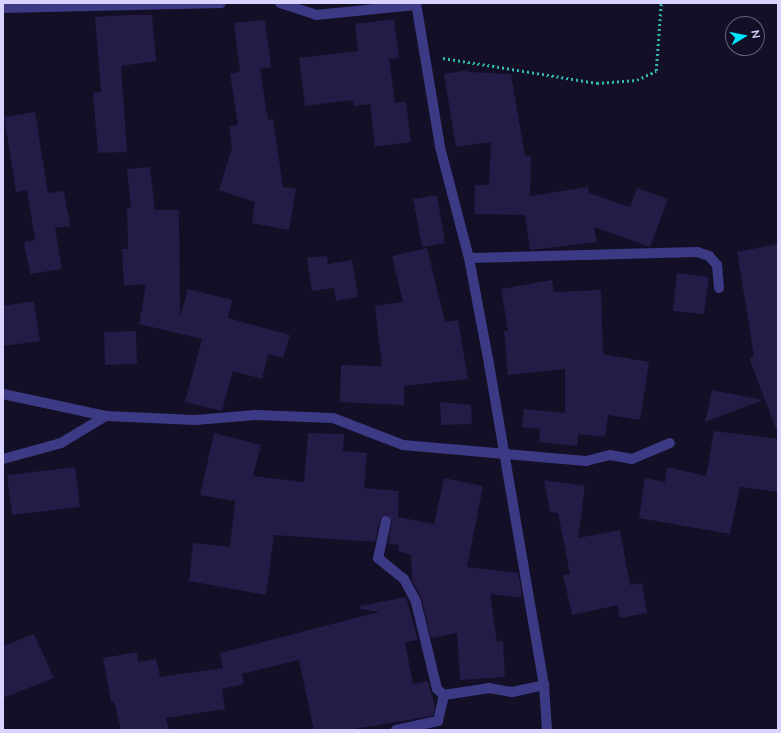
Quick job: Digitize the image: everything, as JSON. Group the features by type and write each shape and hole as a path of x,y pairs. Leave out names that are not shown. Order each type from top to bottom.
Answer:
{"street":[{"path":"3,8 221,3"},
{"path":"280,3 316,15 416,4 440,148 469,258 544,685 547,730"},
{"path":"469,258 697,252 708,256 717,265 718,288"},
{"path":"3,394 106,416 195,420 256,415 333,418 403,445 503,451 586,461 610,455 632,459 670,443"},
{"path":"3,459 61,443 106,416"},
{"path":"386,521 378,558 404,579 416,602 435,684 444,695"},
{"path":"444,695 489,688 512,692 544,685"},
{"path":"396,730 438,721 444,695"}],"path":[{"path":"425,55 597,83 637,80 656,72 661,3"}],"building":[{"path":"152,15 156,61 121,66 127,152 98,153 93,93 101,92 95,17"},
{"path":"394,19 399,58 389,59 395,103 406,102 411,142 375,147 370,104 354,106 353,100 305,106 299,58 358,51 355,24"},
{"path":"265,20 271,67 260,69 268,120 273,119 283,187 296,189 289,230 252,223 255,202 219,190 232,148 229,126 238,125 230,74 240,72 234,23"},
{"path":"469,70 469,72 511,74 525,156 531,156 530,196 588,187 589,193 630,207 637,188 668,199 650,247 594,227 597,242 530,250 525,215 474,214 475,185 489,185 491,142 456,147 444,74"},
{"path":"35,112 48,193 64,191 70,226 55,228 62,269 30,274 24,242 35,240 27,190 16,192 4,117"},
{"path":"150,167 155,210 179,210 180,317 188,289 232,300 228,318 290,335 283,358 268,354 262,379 233,371 222,411 185,402 202,339 139,324 146,284 124,286 122,249 128,249 127,208 131,208 127,169"},
{"path":"437,195 445,243 422,247 413,199"},
{"path":"778,244 778,429 776,429 749,358 754,356 737,252"},
{"path":"427,248 445,322 458,320 468,379 404,386 404,405 340,402 341,365 382,366 375,306 403,302 392,256"},
{"path":"327,256 328,264 352,260 358,297 336,301 334,288 312,291 307,258"},
{"path":"677,273 709,277 704,314 673,311"},
{"path":"552,280 554,292 601,290 603,354 649,362 640,420 608,415 605,437 578,434 577,446 539,442 540,429 522,427 524,409 565,413 565,369 508,375 504,331 508,331 501,289"},
{"path":"34,301 40,341 3,346 3,306"},
{"path":"136,331 137,364 105,365 104,332"},
{"path":"712,390 763,400 705,422"},
{"path":"440,402 471,405 472,424 441,425"},
{"path":"714,431 778,439 778,492 740,487 730,534 639,518 645,478 665,482 667,467 706,476"},
{"path":"214,433 261,445 253,476 304,482 308,433 344,434 343,451 367,453 364,488 399,491 398,517 434,524 444,478 483,486 467,567 518,573 522,593 521,598 490,594 497,642 503,641 505,677 460,680 457,633 431,638 422,600 412,580 411,555 398,551 399,545 388,544 392,522 388,515 380,519 375,542 274,535 266,595 189,581 193,543 230,547 235,501 200,495"},
{"path":"75,467 80,507 12,515 7,475"},
{"path":"544,480 585,486 578,538 620,530 630,585 642,583 647,613 620,618 618,605 572,615 563,575 570,574 558,513 550,512"},
{"path":"406,597 418,640 405,642 413,684 428,681 435,707 433,716 347,730 314,730 299,660 242,674 244,684 222,689 225,709 166,718 169,730 121,730 114,701 111,702 103,658 137,652 138,662 156,659 160,677 223,668 220,653 379,612 360,609 360,606"},
{"path":"34,634 54,678 3,698 3,646"}]}
